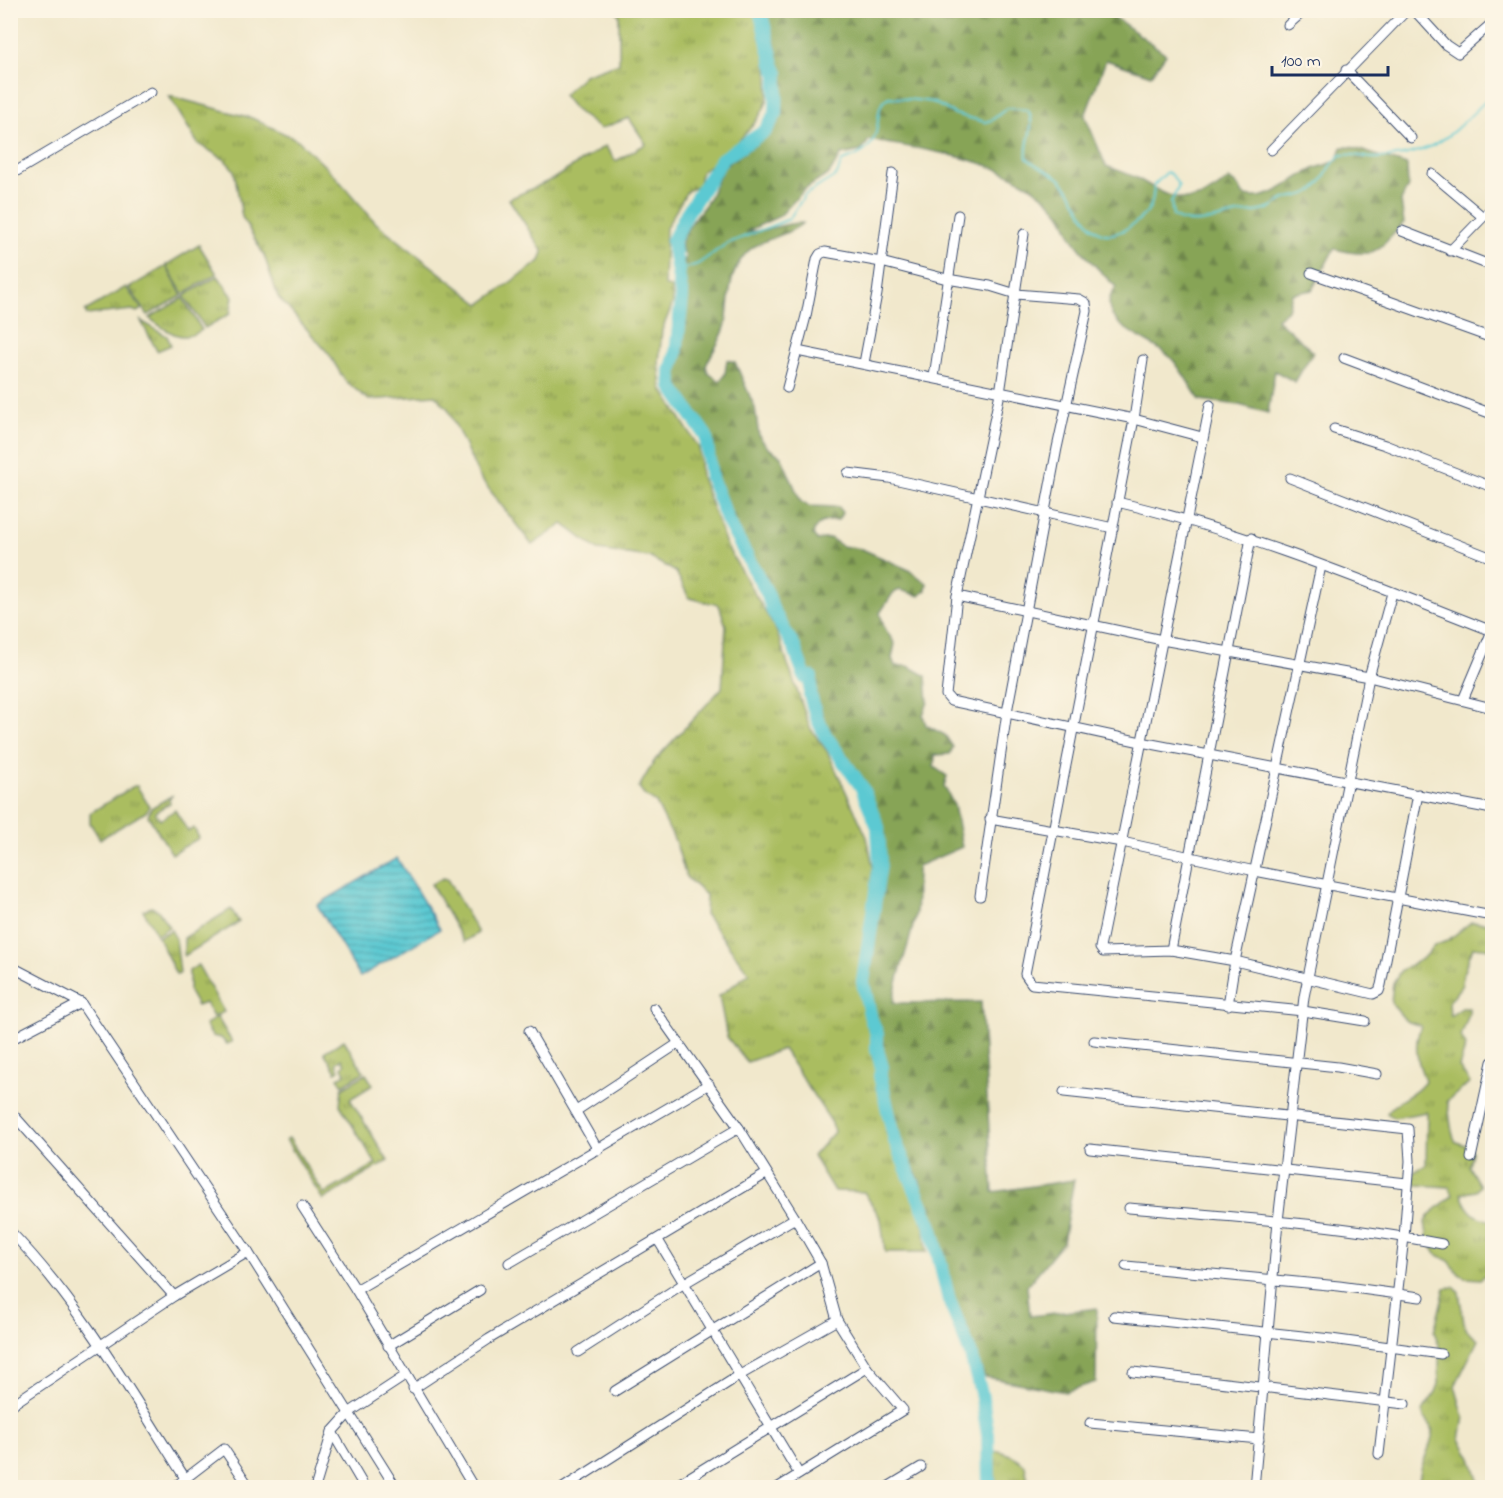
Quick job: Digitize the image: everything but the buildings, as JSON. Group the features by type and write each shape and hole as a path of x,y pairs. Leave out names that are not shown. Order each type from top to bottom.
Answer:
{"street":[{"path":"1288,25 1305,10"},
{"path":"1271,150 1346,70 1407,10"},
{"path":"1414,10 1446,45 1458,53 1492,23"},
{"path":"1346,70 1411,138"},
{"path":"10,175 151,92"},
{"path":"864,363 893,172"},
{"path":"1432,174 1483,217"},
{"path":"1450,251 1492,208"},
{"path":"934,376 958,215"},
{"path":"1402,231 1492,266"},
{"path":"1024,234 1000,393 957,596 946,695 951,701 1141,742 1492,809"},
{"path":"787,388 820,254 825,252 881,262 1016,294 1079,299 1086,303 1087,310 1007,712 980,896"},
{"path":"1311,273 1492,338"},
{"path":"797,351 934,376 1000,393 1134,419 1202,437"},
{"path":"1344,358 1492,414"},
{"path":"1143,360 1113,528 1051,830 1025,974 1027,980 1032,984 1302,1011 1365,1021"},
{"path":"1210,405 1100,948 1103,952 1171,950 1234,961 1373,994 1379,991 1418,794"},
{"path":"1334,429 1385,445 1492,487"},
{"path":"848,473 889,478 1046,511 1113,528"},
{"path":"1290,478 1492,558"},
{"path":"1117,502 1186,518 1251,538 1492,631 1464,700"},
{"path":"1171,950 1231,652 1251,538"},
{"path":"1228,1005 1234,961 1321,566"},
{"path":"1254,1488 1283,1169 1302,1011 1326,884 1350,782 1370,677 1392,593"},
{"path":"957,596 1162,640 1370,677 1492,708"},
{"path":"990,819 1122,842 1255,871 1492,916"},
{"path":"10,966 81,1003 248,1252 396,1488"},
{"path":"10,1040 81,1003"},
{"path":"654,1008 740,1128 821,1263 837,1320 867,1368 903,1410 777,1488"},
{"path":"530,1031 598,1150"},
{"path":"1094,1041 1296,1062 1377,1074"},
{"path":"576,1111 679,1043"},
{"path":"1471,1158 1492,1062"},
{"path":"356,1290 709,1084"},
{"path":"1064,1092 1408,1129 1410,1161 1404,1237 1379,1454"},
{"path":"10,1111 174,1296"},
{"path":"509,1263 740,1128"},
{"path":"1090,1149 1407,1183"},
{"path":"413,1389 489,1339 766,1174"},
{"path":"302,1206 356,1290 405,1376 474,1488"},
{"path":"1129,1208 1278,1221 1404,1237 1442,1245"},
{"path":"578,1352 683,1284 795,1218"},
{"path":"10,1231 44,1265 100,1346 185,1478"},
{"path":"658,1240 740,1375 770,1430 799,1474"},
{"path":"10,1406 174,1296 248,1252"},
{"path":"615,1391 821,1263"},
{"path":"1126,1266 1420,1297"},
{"path":"388,1346 480,1290"},
{"path":"1114,1316 1441,1354"},
{"path":"563,1488 740,1375 837,1320"},
{"path":"672,1488 770,1430 867,1368"},
{"path":"1133,1372 1405,1404"},
{"path":"315,1488 332,1431 350,1412 405,1376"},
{"path":"1090,1423 1259,1439"},
{"path":"332,1431 365,1488"},
{"path":"173,1488 224,1449 250,1488"},
{"path":"886,1488 921,1467"}],"green space":[{"path":"616,11 754,11 760,32 766,59 768,86 765,106 746,133 701,172 699,186 687,191 666,228 664,285 672,288 673,303 662,330 659,362 662,389 699,448 701,477 727,547 776,630 810,728 827,751 867,837 873,867 860,975 887,1126 923,1220 927,1252 885,1252 881,1219 864,1192 834,1191 813,1156 834,1132 832,1123 783,1049 747,1062 727,1037 719,996 749,973 705,914 706,895 686,877 676,843 656,803 644,795 639,787 655,760 722,688 726,626 719,605 689,598 676,572 649,557 598,550 563,524 532,545 479,476 448,409 435,395 369,400 345,381 329,354 278,297 264,255 242,217 234,170 224,159 198,144 169,96 252,118 298,140 335,176 376,223 480,304 540,261 543,252 509,199 553,179 605,146 616,161 646,144 629,118 600,129 574,109 563,95 584,75 619,63 619,14"},
{"path":"764,11 1106,11 1166,54 1151,75 1106,60 1085,116 1106,166 1133,176 1173,197 1183,199 1204,195 1229,179 1240,188 1243,195 1262,196 1272,193 1316,168 1338,160 1342,147 1351,147 1407,165 1408,186 1401,201 1404,223 1374,251 1359,253 1334,249 1312,290 1292,294 1288,310 1277,319 1313,352 1295,382 1275,371 1268,413 1239,405 1200,400 1170,357 1125,329 1110,311 1110,300 1116,287 1083,252 1058,211 1040,193 995,168 971,160 869,140 861,151 841,155 829,174 805,189 780,216 747,231 803,223 789,232 763,242 743,257 734,273 726,324 706,366 708,373 720,381 725,374 727,360 735,362 755,408 759,436 768,448 781,456 801,502 809,506 839,507 842,513 838,520 825,521 817,526 813,534 817,540 830,538 842,546 862,549 907,569 927,583 926,590 920,596 900,590 893,593 880,613 884,627 895,644 892,658 895,666 908,666 926,676 928,702 923,715 926,725 945,735 953,747 950,754 935,755 934,767 947,776 944,786 954,805 962,847 918,866 916,912 893,1003 981,1002 993,1192 1074,1180 1063,1242 1027,1286 1030,1316 1097,1308 1096,1382 1065,1392 980,1376 970,1343 965,1337 940,1251 937,1230 925,1205 920,1181 900,1143 892,1119 880,1034 871,1008 867,973 883,887 885,845 878,816 862,779 829,734 817,699 815,677 805,668 798,647 775,607 771,591 737,532 717,478 710,438 682,394 677,380 676,366 685,304 682,263 686,256 682,250 684,235 707,202 726,165 765,137 779,118 781,96 778,59"},
{"path":"199,245 217,274 183,294 166,265"},
{"path":"166,266 182,296 148,315 129,288"},
{"path":"218,276 233,297 230,314 205,328 184,296"},
{"path":"126,287 142,309 137,312 132,310 87,315 85,311"},
{"path":"183,298 202,330 188,336 181,336 168,331 149,318"},
{"path":"141,321 167,336 171,345 157,351"},
{"path":"137,786 149,806 146,812 100,839 90,823 90,813"},
{"path":"173,795 169,799 170,803 155,812 160,820 175,810 188,831 194,828 199,838 172,854 148,816 151,808"},
{"path":"443,878 447,879 478,933 464,942 431,884"},
{"path":"151,907 158,910 169,927 157,935 143,910"},
{"path":"231,909 239,922 184,956 184,938"},
{"path":"1471,922 1492,923 1492,949 1473,947 1463,974 1462,985 1449,1002 1450,1016 1462,1008 1469,1008 1461,1036 1466,1046 1459,1067 1470,1083 1447,1101 1454,1138 1456,1142 1469,1146 1472,1152 1469,1167 1480,1186 1476,1191 1461,1194 1472,1213 1492,1221 1492,1270 1480,1279 1466,1278 1459,1274 1449,1261 1436,1254 1428,1241 1425,1222 1428,1216 1453,1195 1449,1187 1417,1185 1412,1179 1414,1172 1426,1165 1427,1112 1394,1118 1387,1113 1417,1090 1425,1080 1417,1053 1417,1040 1421,1026 1406,1021 1391,1003 1393,983 1401,970 1422,959 1434,946 1447,941"},
{"path":"171,930 176,939 180,973 176,974 158,937"},
{"path":"198,965 224,1012 213,1017 205,1003 197,1006 189,992 189,971"},
{"path":"217,1017 232,1042 227,1044 221,1038 212,1036 205,1025"},
{"path":"344,1040 364,1072 343,1085 338,1078 345,1074 342,1067 345,1064 342,1059 336,1063 339,1070 336,1072 324,1052"},
{"path":"366,1074 373,1085 350,1099 388,1161 323,1200 286,1140 289,1138 324,1194 376,1164 340,1105 342,1088"},
{"path":"1454,1287 1459,1292 1465,1329 1478,1340 1455,1386 1464,1417 1460,1439 1471,1458 1479,1482 1474,1487 1419,1487 1420,1472 1433,1430 1424,1418 1423,1410 1439,1384 1439,1345 1434,1332 1445,1288"},
{"path":"999,1451 1013,1456 1025,1465 1029,1487 996,1487 994,1452"}],"water":[{"path":"397,858 440,929 360,977 317,905"}],"waterway":[{"path":"760,10 777,73 776,113 765,131 722,159 687,213 673,241 682,298 676,354 671,371 672,387 706,436 711,478 728,522 794,647 805,677 811,677 810,695 825,735 861,786 878,827 880,864 863,982 871,1019 877,1034 877,1050 882,1067 880,1076 895,1141 932,1229 949,1300 970,1352 981,1393 988,1435 989,1488"},
{"path":"677,271 698,264 726,244 789,219 805,195 837,175 842,161 859,155 869,147 875,137 883,102 889,97 933,102 955,114 985,122 992,120 1007,108 1028,110 1031,128 1027,158 1062,181 1090,223 1097,231 1107,234 1120,232 1145,215 1152,203 1154,185 1167,172 1172,175 1179,186 1171,202 1173,216 1181,220 1197,222 1262,211 1285,199 1312,191 1341,155 1350,154 1369,158 1399,156 1431,146 1454,131 1492,95"}]}
